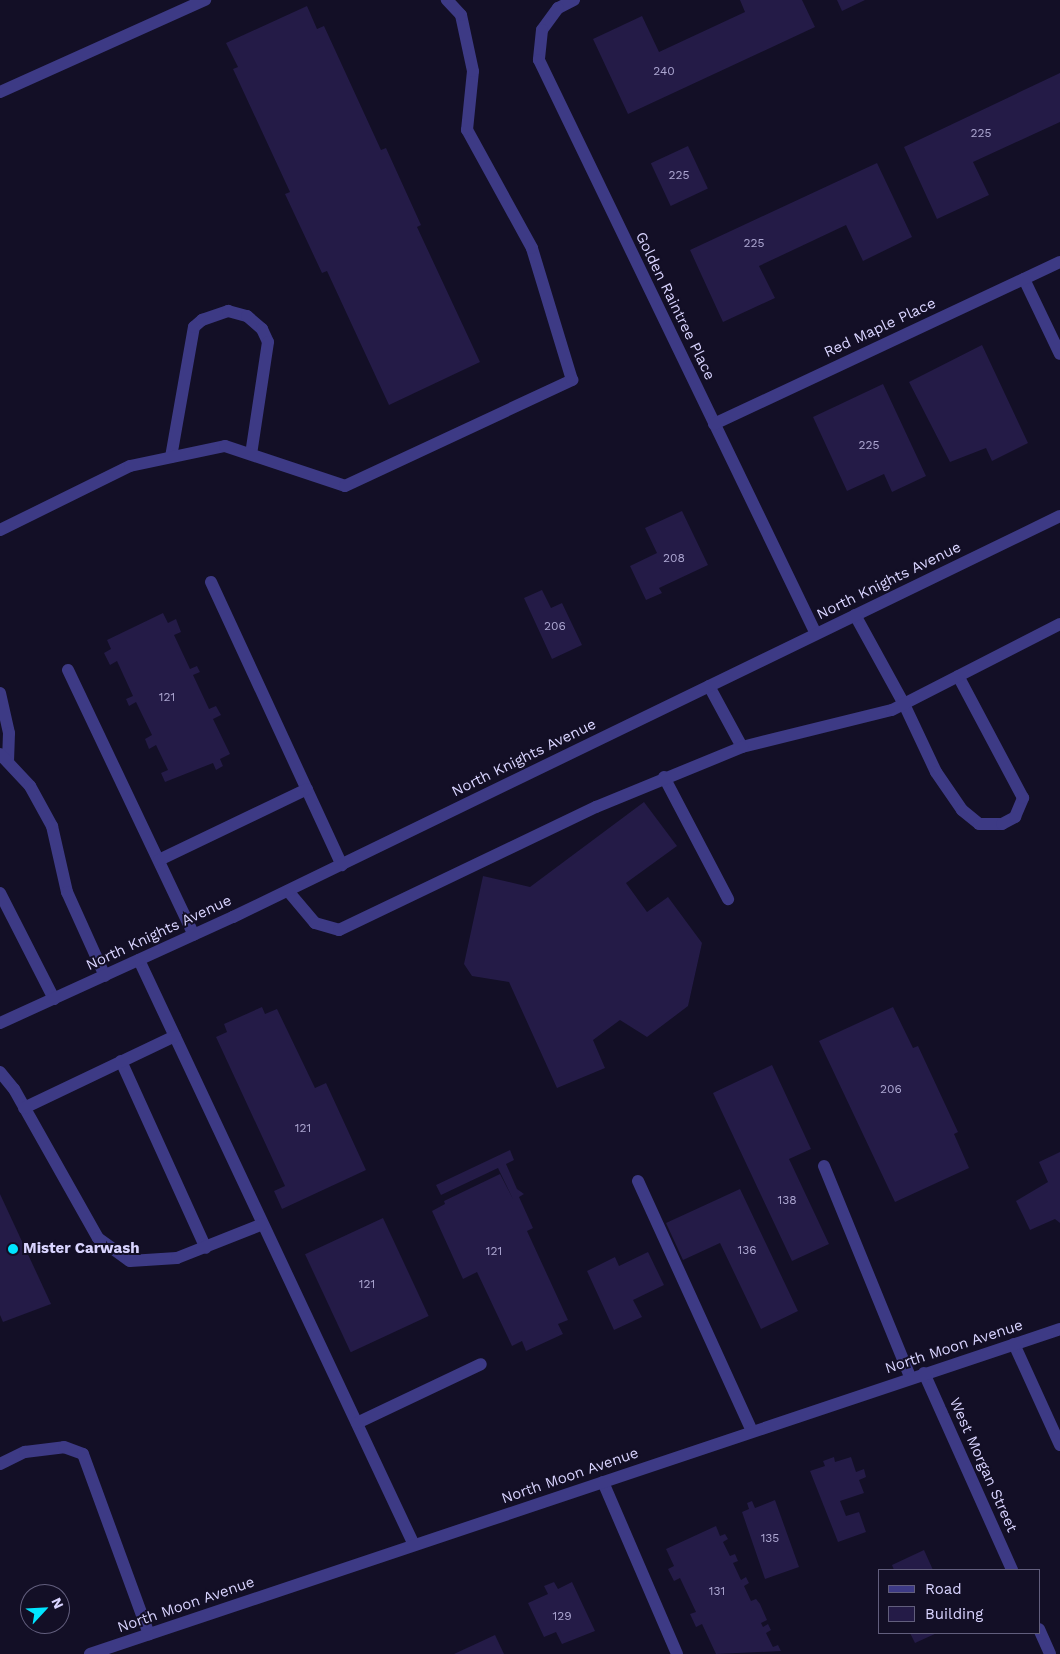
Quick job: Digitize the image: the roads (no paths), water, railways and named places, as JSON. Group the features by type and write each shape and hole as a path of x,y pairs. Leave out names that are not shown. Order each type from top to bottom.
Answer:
{"street":[{"path":"0,92 205,0"},
{"path":"0,530 130,466 225,446 345,486 572,380 532,248 467,130 473,71 461,15 447,0"},
{"name":"Golden Raintree Place","path":"574,0 558,8 542,30 539,60 816,634"},
{"name":"Red Maple Place","path":"714,424 1060,262"},
{"path":"1024,278 1060,354"},
{"path":"171,457 194,327 202,320 228,312 247,316 262,328 268,342 251,454"},
{"name":"North Knights Avenue","path":"0,1023 288,891 1060,516"},
{"path":"211,582 342,865"},
{"path":"855,615 904,704 936,772 962,810 979,824 1002,824 1015,817 1023,798 958,676"},
{"path":"288,891 315,923 339,930 461,870 664,777 742,747 892,710 1060,624"},
{"path":"68,670 194,935"},
{"path":"709,686 742,747"},
{"path":"0,693 9,733 4,758 30,786 52,826 67,892 105,976"},
{"path":"664,777 728,899"},
{"path":"159,860 307,789"},
{"path":"0,894 54,999"},
{"path":"139,960 414,1545"},
{"path":"24,1108 175,1036"},
{"path":"121,1061 206,1248"},
{"path":"0,1072 24,1108 98,1238 130,1261 177,1258 263,1224"},
{"path":"824,1166 910,1377"},
{"path":"638,1181 752,1431"},
{"name":"North Moon Avenue","path":"90,1654 910,1377 1060,1330"},
{"path":"1014,1344 1060,1446"},
{"path":"356,1422 481,1364"},
{"name":"West Morgan Street","path":"924,1373 1012,1569"},
{"path":"0,1464 25,1452 54,1448 64,1447 83,1454 149,1634"},
{"path":"603,1482 678,1654"},
{"path":"1040,1632 1050,1654"}],"place":[{"name":"Mister Carwash","path":"13,1249"}]}
